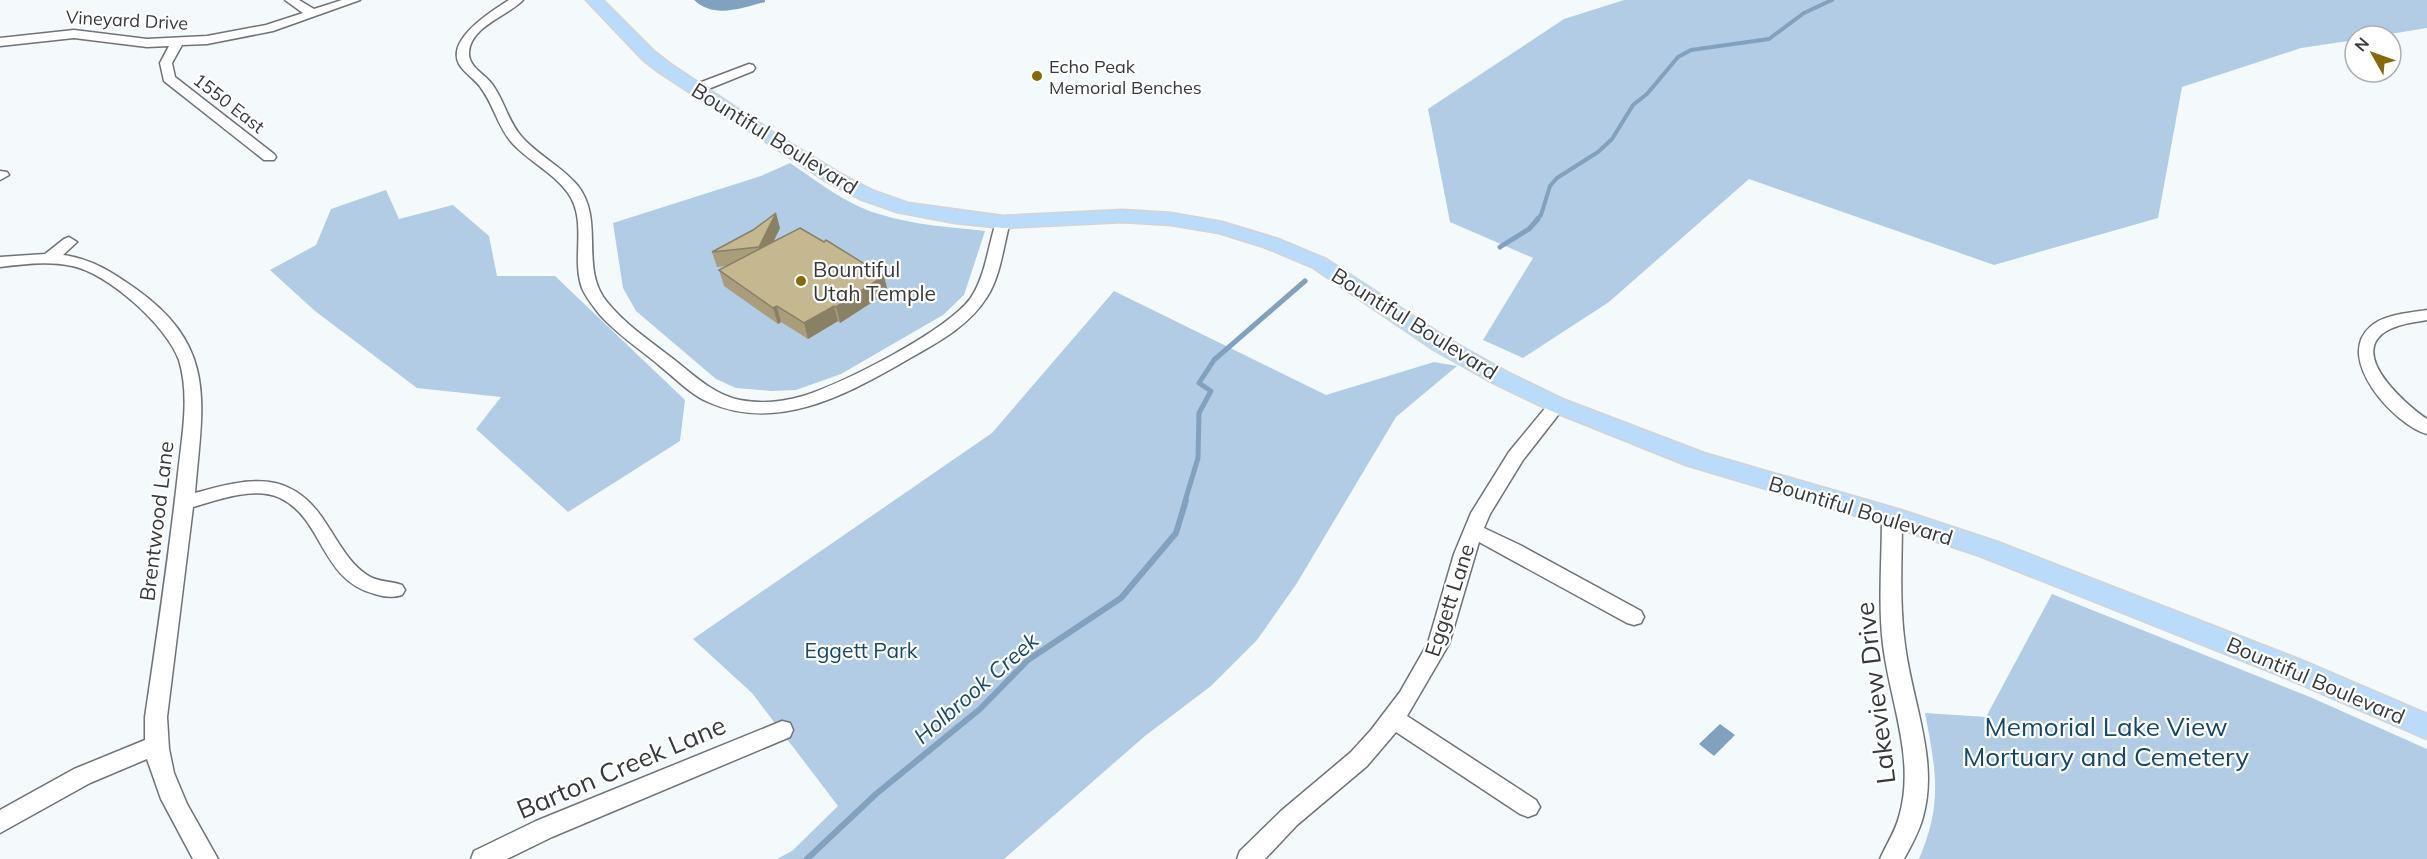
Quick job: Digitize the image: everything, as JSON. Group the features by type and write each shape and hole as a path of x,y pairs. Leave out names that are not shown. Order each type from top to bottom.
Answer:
{"main road":[{"name":"Bountiful Boulevard","path":"594,0 649,56 809,163 867,195 927,213 1003,222 1097,216 1146,216 1202,224 1254,237 1319,263 1442,345 1557,405 1705,462 1892,517 1989,549 2329,684 2427,727"}],"street":[{"path":"291,0 313,14"},
{"name":"Vineyard Drive","path":"0,42 74,34 135,42 177,43 239,35 354,0"},
{"path":"517,0 472,35 463,50 465,63 488,88 515,137 568,183 578,197 583,208 586,227 586,273 590,289 596,298 616,321 696,386 715,398 732,403 777,407 807,401 851,384 932,338 958,320 981,294 1003,222"},
{"name":"1550 East","path":"177,43 166,63 170,78 269,157"},
{"path":"696,89 749,68"},
{"path":"47,260 69,242"},
{"name":"Brentwood Lane","path":"0,262 47,260 81,263 107,275 165,319 178,340 191,375 192,423 185,503 156,717 157,745 163,776 206,859"},
{"path":"2427,315 2402,318 2380,327 2368,339 2365,348 2369,368 2383,391 2427,428"},
{"name":"Eggett Lane","path":"1249,859 1289,818 1359,759 1394,719 1420,680 1438,644 1464,554 1491,495 1516,456 1557,405"},
{"path":"185,503 246,489 273,489 285,492 302,505 350,573 361,581 376,587 395,590"},
{"name":"Lakeview Drive","path":"1892,517 1891,596 1894,645 1913,747 1916,790 1911,816 1892,859"},
{"path":"1473,531 1634,617"},
{"path":"1394,719 1528,807"},
{"name":"Barton Creek Lane","path":"483,859 544,829 782,730"},
{"path":"0,822 82,776 157,745"}],"green space":[{"path":"1624,0 2427,0 2427,28 2403,32 2403,24 2343,24 2343,42 2301,48 2182,87 2158,218 1994,265 1749,179 1609,302 1523,358 1483,340 1533,258 1450,222 1428,109 1564,19"},
{"path":"790,163 833,192 867,210 918,223 985,231 964,295 943,315 841,374 796,390 736,388 716,379 636,311 623,288 613,223 761,176"},
{"path":"386,190 399,219 453,205 489,236 497,276 555,276 685,400 680,441 568,512 476,429 501,397 417,388 315,311 270,270 316,245 331,209"},
{"name":"Eggett Park","path":"1114,291 1326,395 1434,362 1457,366 1396,417 1297,583 1257,640 1211,686 1145,736 1004,859 777,859 792,851 838,806 752,693 693,639 992,433"},
{"name":"Memorial Lake View Mortuary and Cemetery","path":"2052,594 2310,697 2427,749 2427,859 1919,859 1932,821 1935,787 1925,713 1986,717"}],"shaded area":[{"path":"694,0 765,0 765,2 719,11 702,6"},
{"path":"1720,724 1735,735 1714,756 1699,744"}],"building":[{"path":"776,213 759,247 712,252 753,230"},
{"name":"Bountiful Utah Temple","path":"800,228 824,242 826,240 884,276 836,307 804,323 777,306 773,308 719,270"}],"waterway":[{"name":"Holbrook Creek","path":"1536,220 1541,215 1550,186 1557,178 1598,152 1612,139 1633,105 1647,94 1678,57 1691,50 1769,39 1804,13 1832,0"},
{"name":"Holbrook Creek","path":"1500,247 1529,229 1538,219"},
{"name":"Holbrook Creek","path":"1185,501 1198,458 1199,413 1211,391 1199,383 1214,360 1305,281"},
{"name":"Holbrook Creek","path":"807,859 876,794 980,709 1028,660 1121,598 1176,533 1186,500"}],"place":[{"name":"Echo Peak Memorial Benches","path":"1037,76"},
{"name":"Bountiful Utah Temple","path":"801,281"}]}
